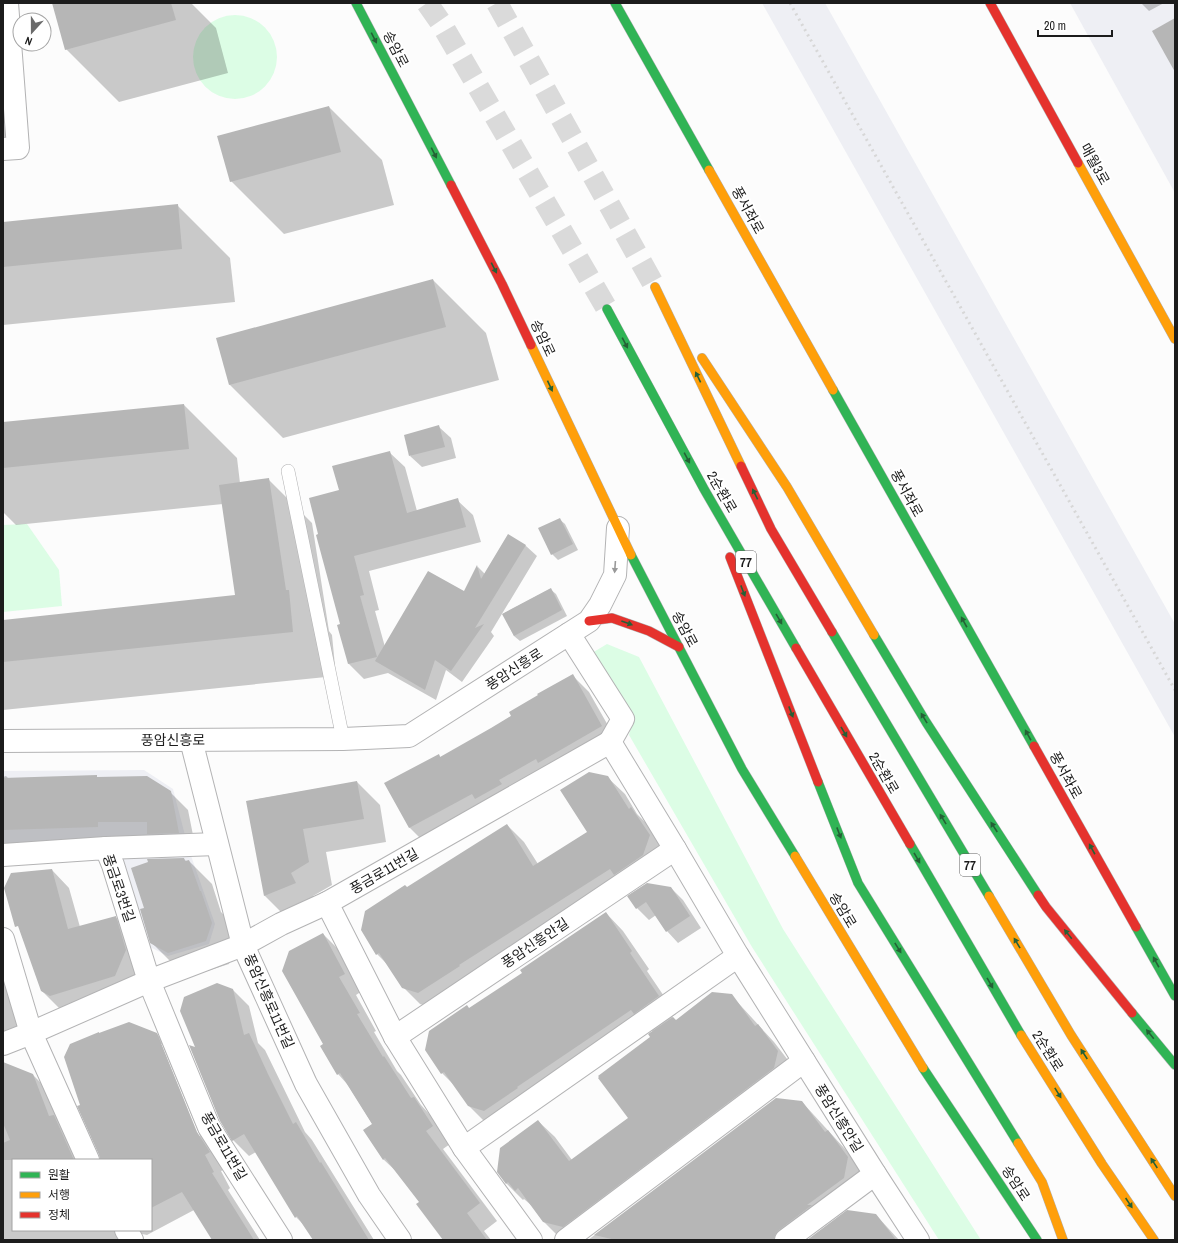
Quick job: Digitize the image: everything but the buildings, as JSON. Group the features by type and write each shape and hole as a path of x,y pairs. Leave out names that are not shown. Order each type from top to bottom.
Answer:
{"main road":[{"name":"송암로","path":"356,3 502,284 638,570 742,769 901,1032 1037,1240"},
{"name":"풍서좌로","path":"615,3 1175,996"},
{"name":"매월3로","path":"990,3 1175,339"},
{"name":"2순환로","path":"690,340 655,287 771,530 1072,1035 1175,1196"},
{"name":"2순환로","path":"607,309 704,489 1011,1019 1102,1164 1154,1240"},
{"path":"699,354 787,487 926,722 1046,907 1175,1065"},
{"path":"704,489 858,883 1042,1182 1063,1240"},
{"path":"589,621 612,618 649,631 678,647"}],"street":[{"path":"3,149 18,148 7,3"},
{"name":"풍암신흥로","path":"3,741 343,740 409,736 589,621 600,605 615,575 618,528"},
{"path":"569,634 623,719 610,742"},
{"name":"풍암신흥로11번길","path":"191,740 243,945 306,1084 369,1195 400,1240"},
{"name":"풍암신흥안길","path":"610,742 738,956 918,1240"},
{"name":"풍금로11번길","path":"3,1044 149,981 243,945 281,924 327,903 610,742"},
{"path":"106,848 218,844"},
{"name":"풍금로3번길","path":"3,854 106,848 113,865 149,981"},
{"name":"풍암신흥안길","path":"395,1037 675,849"},
{"path":"327,903 395,1037 464,1148 531,1240"},
{"path":"3,939 31,1033 88,1159"},
{"path":"464,1148 738,956"},
{"name":"풍금로11번길","path":"149,981 209,1127 281,1240"},
{"path":"566,1240 804,1061"},
{"path":"786,1240 875,1174"},
{"path":"127,1231 132,1240"}],"lane":[{"path":"288,471 343,740"}],"shaded area":[{"path":"762,3 825,3 1175,624 1175,737"},
{"path":"1070,3 1175,3 1175,193"},
{"path":"144,770 173,789 186,839 3,844 3,771"},
{"path":"189,850 215,924 209,944 168,956 150,947 121,854"}],"green space":[{"path":"235,15 251,18 265,27 274,41 277,57 274,73 265,87 251,96 235,99 219,96 205,87 196,73 193,57 196,41 205,27 219,18"},
{"path":"27,524 59,570 62,606 3,612 3,525"},
{"path":"607,644 639,657 783,929 981,1240 939,1240 752,947 629,735 634,717 592,653"}],"tunnel":[{"path":"427,3 441,23 607,309"},
{"path":"497,3 655,287"}],"railway":[{"path":"790,3 1175,690"}],"traffic: fast":[{"path":"356,3 451,185"},
{"path":"615,3 709,170"},
{"path":"607,309 704,489 796,648"},
{"path":"833,390 1034,746"},
{"path":"631,555 742,769 795,856"},
{"path":"832,632 989,896"},
{"path":"874,635 926,722 1038,895"},
{"path":"818,782 858,883 1018,1143"},
{"path":"910,844 1021,1035"},
{"path":"1136,927 1175,996"},
{"path":"1132,1013 1175,1065"},
{"path":"923,1068 1037,1240"}],"traffic: slow":[{"path":"1078,163 1175,339"},
{"path":"709,170 833,390"},
{"path":"655,287 741,466"},
{"path":"531,345 631,555"},
{"path":"702,358 787,487 874,635"},
{"path":"795,856 923,1068"},
{"path":"989,896 1071,1035 1175,1196"},
{"path":"1021,1035 1102,1164 1154,1240"},
{"path":"1018,1143 1042,1182 1063,1240"}],"traffic: jam":[{"path":"990,3 1078,163"},
{"path":"451,185 502,284 531,345"},
{"path":"741,466 771,529 832,632"},
{"path":"730,557 818,782"},
{"path":"589,621 612,618 649,631 679,647"},
{"path":"796,648 910,844"},
{"path":"1034,746 1136,927"},
{"path":"1038,895 1046,907 1132,1013"}]}
